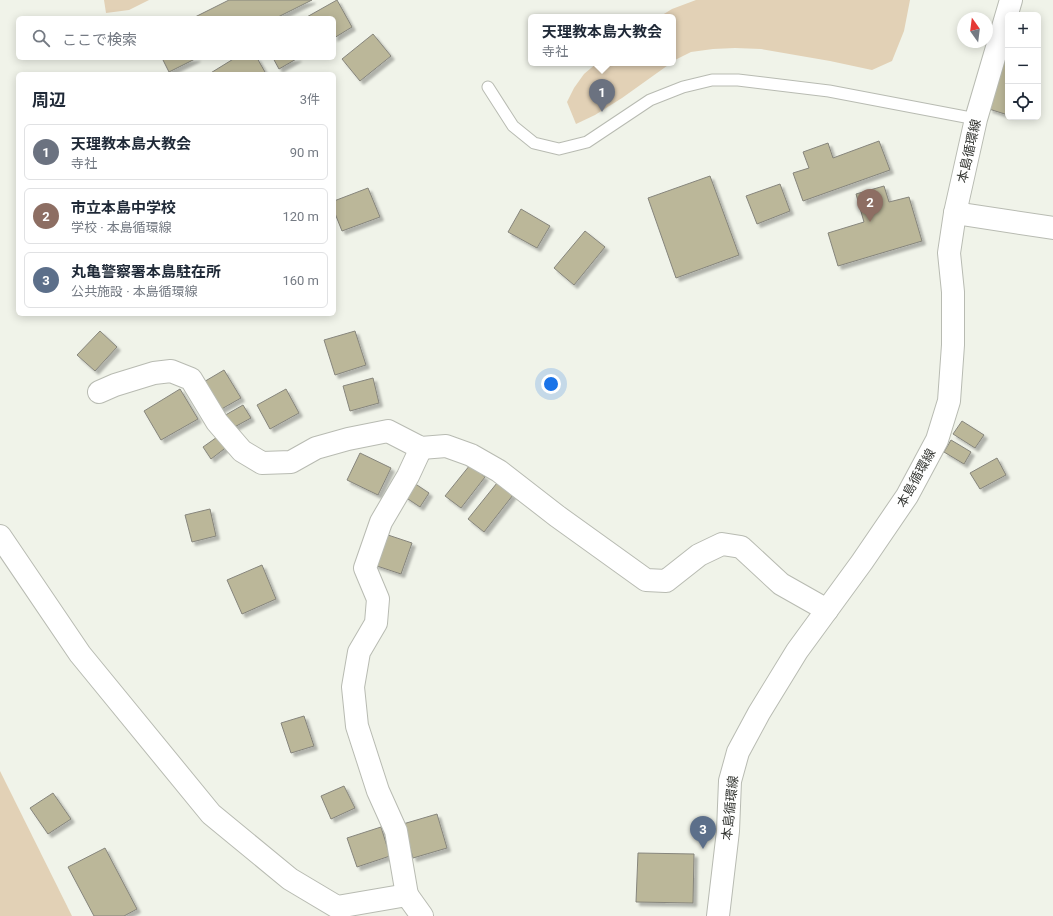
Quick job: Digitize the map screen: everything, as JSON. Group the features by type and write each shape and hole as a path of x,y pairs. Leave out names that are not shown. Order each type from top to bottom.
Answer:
{"street":[{"name":"本島循環線","path":"718,916 728,830 730,782 738,752 759,713 797,651 862,562 907,496 937,440 949,402 953,345 953,292 949,253 955,213 976,119 1011,0"},
{"path":"955,213 1053,228"},
{"path":"99,392 115,385 154,374 171,371 191,379 217,422 242,451 262,462 291,462 316,448 348,439 388,431 421,448 446,446 471,455 499,470 557,516 646,580 666,581 699,554 722,544 741,547 781,584 827,610"},
{"path":"421,448 408,476 381,522 365,568 378,599 376,623 359,652 353,687 356,726 378,791 396,831 407,895 422,916"},
{"path":"0,536 80,654 211,814 290,879 337,907 407,895"}],"lane":[{"path":"488,87 512,126 534,143 559,148 587,142 650,100 683,87 712,80 738,80 829,91 976,119"}],"shaded area":[{"path":"104,0 149,0 129,10 106,13"},
{"path":"696,0 910,0 904,31 892,61 872,70 761,49 713,49 691,52 676,60 676,14 664,14 672,9"},
{"path":"593,66 667,66 622,98 595,115 576,124 567,102 574,88 584,74"},
{"path":"0,771 72,916 0,916"}],"building":[{"path":"229,0 312,0 280,16 197,16"},
{"path":"337,0 352,27 336,37 336,16 309,16"},
{"path":"373,34 391,56 360,81 342,59"},
{"path":"163,60 193,60 169,72"},
{"path":"232,60 258,60 265,72 212,72"},
{"path":"274,60 295,60 279,69"},
{"path":"1002,61 1005,62 1005,114 989,109"},
{"path":"879,141 890,170 803,201 793,173 809,168 803,152 828,143 833,158"},
{"path":"710,176 739,255 676,278 648,198"},
{"path":"780,184 790,211 757,224 746,196"},
{"path":"884,186 889,202 909,197 922,241 838,266 828,233 864,222 856,194"},
{"path":"368,188 380,217 342,231 336,216 336,200"},
{"path":"521,209 550,226 537,248 508,232"},
{"path":"585,231 605,247 574,285 554,268"},
{"path":"100,331 117,347 95,371 77,355"},
{"path":"355,331 366,365 335,375 324,340"},
{"path":"224,370 241,398 218,411 202,383"},
{"path":"373,378 379,403 350,411 343,386"},
{"path":"180,389 198,419 161,440 144,411"},
{"path":"286,389 299,413 270,429 257,405"},
{"path":"243,405 251,418 229,430 222,417"},
{"path":"962,421 984,435 975,448 953,434"},
{"path":"220,435 228,446 211,459 203,447"},
{"path":"951,440 971,452 964,464 944,452"},
{"path":"360,453 391,468 378,495 347,480"},
{"path":"997,458 1006,475 980,489 970,473"},
{"path":"470,465 485,477 461,508 445,496"},
{"path":"414,483 429,493 420,507 405,497"},
{"path":"497,483 513,495 484,532 468,519"},
{"path":"210,509 216,536 192,542 185,515"},
{"path":"385,534 412,543 401,574 374,565"},
{"path":"262,565 276,599 242,614 227,580"},
{"path":"304,716 314,746 291,753 281,723"},
{"path":"344,786 355,808 331,819 321,796"},
{"path":"53,793 71,819 48,834 30,808"},
{"path":"437,814 447,848 413,858 403,824"},
{"path":"381,827 390,856 357,867 347,838"},
{"path":"105,848 137,909 124,916 94,916 68,867"},
{"path":"638,853 694,854 693,903 636,902"}],"place":[{"name":"天理教本島大教会","path":"602,112"},
{"name":"市立本島中学校","path":"870,222"},
{"name":"丸亀警察署本島駐在所","path":"703,849"}]}
